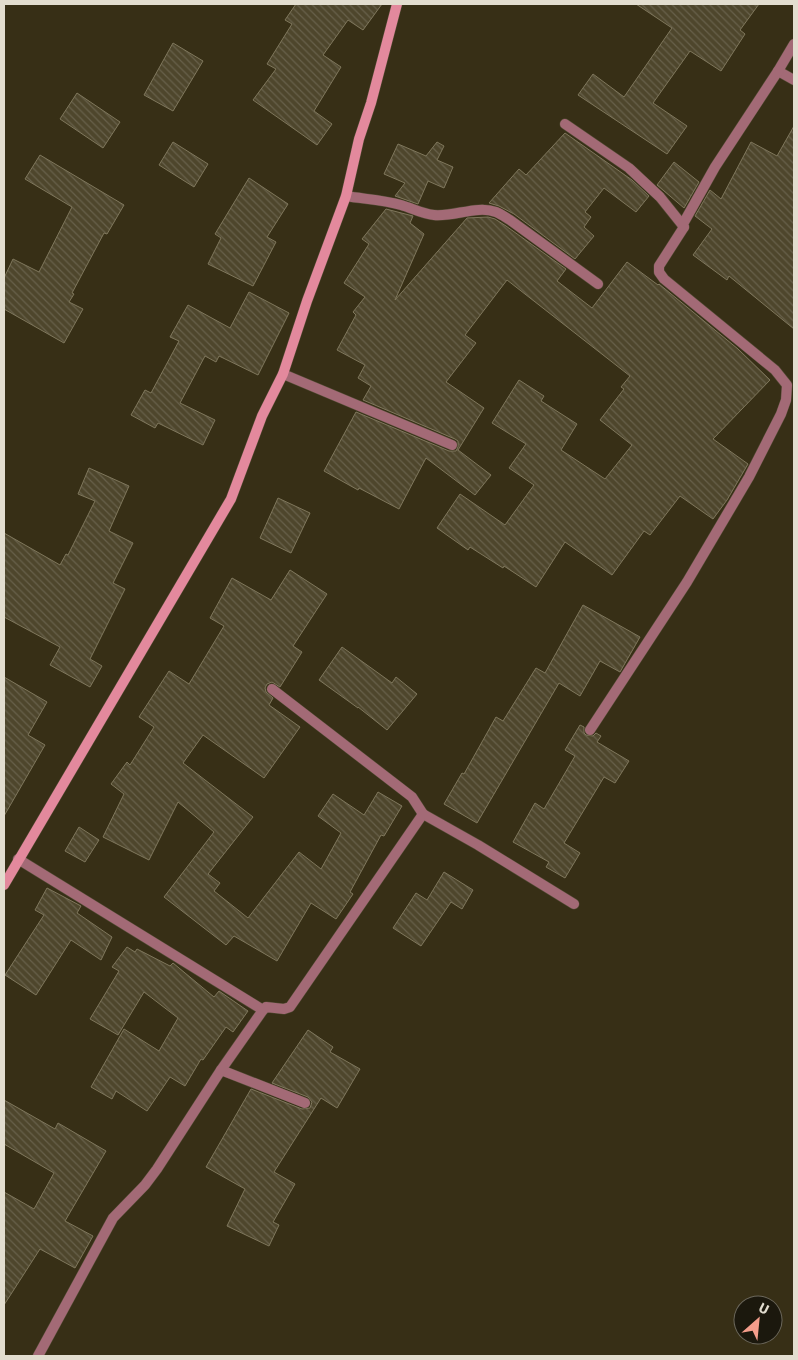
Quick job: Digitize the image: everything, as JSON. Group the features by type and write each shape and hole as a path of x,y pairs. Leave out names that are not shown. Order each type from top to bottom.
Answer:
{"street":[{"path":"4,884 231,499 262,416 283,374 316,274 346,196 359,139 371,103 397,4"},
{"path":"590,730 687,582 748,477 781,414 786,400 787,386 775,370 659,272 659,266 684,226 683,224 715,167 794,44"},
{"path":"778,71 794,80"},
{"path":"565,124 629,168 660,197 684,226"},
{"path":"346,196 400,204 416,211 434,215 452,216 467,211 479,210 496,212 510,220 598,284"},
{"path":"283,374 452,445"},
{"path":"272,689 412,797 424,814 574,904"},
{"path":"38,1356 113,1218 146,1185 221,1070 263,1010 266,1007 284,1009 290,1007 424,814"},
{"path":"18,859 263,1010"},
{"path":"221,1070 305,1103"}],"building":[{"path":"296,4 382,4 363,30 348,20 323,55 341,67 314,111 332,124 317,145 253,100 276,69 267,64 292,24 285,20"},
{"path":"636,4 759,4 740,30 745,34 721,71 690,51 653,103 687,126 667,154 578,95 593,74 624,97 672,28"},
{"path":"173,43 203,61 173,111 144,95"},
{"path":"77,93 120,122 103,148 60,119"},
{"path":"794,126 794,329 729,276 727,280 693,255 712,229 695,216 710,190 721,199 751,142 777,156"},
{"path":"565,133 632,180 649,196 636,212 604,188 585,212 591,217 584,227 594,236 575,259 514,214 489,203 519,169 526,175"},
{"path":"173,142 208,164 194,187 159,165"},
{"path":"437,142 444,146 437,160 453,167 444,188 428,181 418,204 395,196 405,183 384,174 398,144 426,156"},
{"path":"40,155 124,205 107,234 104,233 72,293 74,294 69,302 83,309 64,343 4,309 4,278 13,259 39,272 72,207 25,179"},
{"path":"674,162 699,182 684,208 657,185"},
{"path":"249,178 288,204 267,237 276,242 253,286 208,264 221,238 215,234"},
{"path":"386,209 413,216 410,223 424,234 395,300 467,218 488,217 506,226 566,269 557,281 592,308 627,262 659,284 738,349 770,380 713,439 748,464 727,500 713,519 680,496 650,535 644,531 612,575 565,542 536,587 470,547 468,550 437,528 460,494 505,525 534,485 509,468 526,444 492,423 519,380 544,396 541,401 577,424 561,450 605,479 632,445 600,420 624,389 621,387 630,376 507,280 465,335 476,343 446,382 484,408 458,450 491,475 475,495 426,458 399,509 359,488 358,490 324,471 356,412 449,451 456,451 458,447 458,441 455,439 363,400 371,386 358,378 365,365 337,350 356,315 353,312 365,297 344,283 369,244 362,239"},
{"path":"249,292 289,313 258,375 219,356 216,362 205,356 180,403 215,420 203,445 158,423 155,428 131,415 145,390 151,393 179,341 170,337 188,305 230,328"},
{"path":"89,468 129,486 109,531 133,543 113,583 125,589 90,659 102,666 90,687 50,665 60,647 4,617 4,533 60,565 66,554 68,555 95,501 78,494"},
{"path":"278,498 310,513 291,553 260,538"},
{"path":"290,570 327,594 293,646 302,652 280,687 272,682 267,684 265,688 266,692 273,698 269,705 300,727 264,778 203,735 183,763 253,817 208,874 220,883 214,891 248,918 299,852 321,869 341,833 318,816 333,794 364,815 378,792 402,806 384,836 381,835 350,892 353,894 336,919 311,903 277,961 234,936 226,945 164,897 214,832 178,802 149,860 103,837 124,794 111,784 127,762 130,765 154,727 139,717 169,671 189,684 224,626 210,618 232,578 271,600"},
{"path":"583,605 640,637 620,672 600,661 580,696 559,683 477,823 444,804 462,773 464,774 496,717 503,721 536,668 545,673"},
{"path":"342,647 392,683 396,677 417,694 387,730 319,680"},
{"path":"4,677 47,702 28,735 45,745 4,816"},
{"path":"580,725 584,727 586,735 593,736 596,733 601,736 597,742 629,761 615,783 604,777 564,843 580,853 565,878 546,867 549,862 513,842 535,803 544,809 575,756 565,750"},
{"path":"79,827 99,840 85,862 65,851"},
{"path":"444,872 473,890 462,909 451,902 421,946 393,928 416,893 427,900"},
{"path":"47,888 81,906 77,913 112,937 101,960 71,940 36,995 5,975 44,915 35,910"},
{"path":"127,947 135,952 137,949 170,966 173,963 214,997 219,991 248,1011 233,1032 226,1027 203,1060 201,1059 185,1086 170,1077 147,1111 116,1091 112,1099 91,1087 124,1029 159,1051 178,1018 144,992 118,1035 90,1019 119,971 112,967"},
{"path":"308,1030 333,1047 330,1052 360,1069 337,1108 321,1098 274,1172 295,1184 273,1222 279,1225 269,1246 227,1226 245,1189 206,1167 251,1089 302,1109 310,1108 312,1102 308,1097 272,1083"},
{"path":"4,1100 55,1129 58,1123 106,1151 65,1221 93,1236 75,1268 40,1249 4,1305 4,1192 34,1209 54,1173 4,1144"}]}
